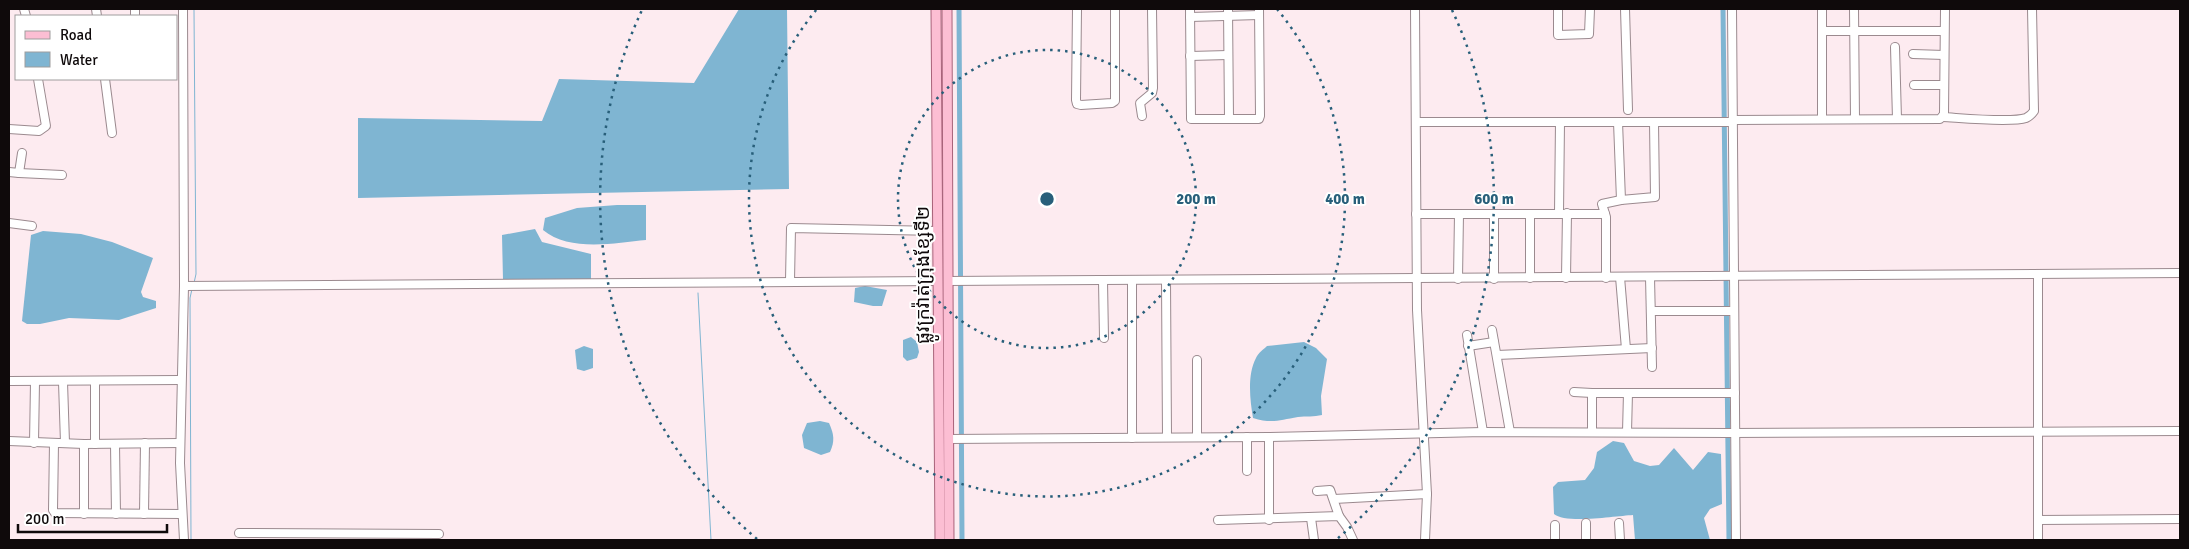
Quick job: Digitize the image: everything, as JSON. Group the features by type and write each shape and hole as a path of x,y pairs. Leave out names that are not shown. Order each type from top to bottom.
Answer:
{"main road":[{"name":"ផ្លូវក្រវ៉ាត់ក្រុងខ្សែទី២","path":"936,9 938,231 951,281 939,439 940,540"},
{"name":"ផ្លូវក្រវ៉ាត់ក្រុងខ្សែទី២","path":"947,9 951,281 950,540"},
{"path":"939,439 951,439"}],"street":[{"path":"183,9 180,29 187,286 184,360 181,380 180,443 184,540"},
{"path":"1077,9 1076,100 1077,104 1081,105 1112,103 1115,101 1115,9"},
{"path":"1142,116 1140,103 1152,93 1154,88 1152,9"},
{"path":"1415,9 1416,214 1426,494 1425,540"},
{"path":"1558,9 1558,35 1589,34 1590,9"},
{"path":"1625,9 1628,110"},
{"path":"1732,9 1729,121 1729,276 1732,311 1730,433 1736,540"},
{"path":"1822,9 1822,119"},
{"path":"1854,9 1855,119"},
{"path":"1943,117 1944,9"},
{"path":"1416,122 1654,122 1940,119 1943,117 2022,119 2032,115 2034,110 2032,9"},
{"path":"1259,12 1259,119 1191,119 1190,13 1228,13 1259,12"},
{"path":"1228,13 1230,118"},
{"path":"1822,31 1944,31"},
{"path":"1895,47 1897,119"},
{"path":"1913,54 1944,55"},
{"path":"1190,56 1228,55"},
{"path":"9,129 39,131 46,126 38,80"},
{"path":"105,80 112,133"},
{"path":"1914,85 1944,85"},
{"path":"1560,122 1566,278"},
{"path":"1618,122 1621,200"},
{"path":"1606,278 1605,214 1602,204 1621,200 1655,198 1654,122"},
{"path":"19,173 22,153"},
{"path":"9,172 62,175"},
{"path":"1416,214 1605,214"},
{"path":"1458,279 1459,214"},
{"path":"1494,214 1494,279"},
{"path":"1530,214 1530,278"},
{"path":"9,223 32,226"},
{"path":"790,281 791,228 938,231"},
{"path":"187,286 790,281 1494,279 2180,273"},
{"path":"2038,274 2038,540"},
{"path":"1620,277 1626,349"},
{"path":"1650,277 1652,366"},
{"path":"1166,280 1167,437"},
{"path":"1103,281 1104,338"},
{"path":"1132,281 1132,438"},
{"path":"1651,311 1732,311"},
{"path":"1687,311 1687,321"},
{"path":"1492,330 1510,432"},
{"path":"1467,335 1483,432"},
{"path":"1468,346 1494,342"},
{"path":"1497,355 1652,348"},
{"path":"1197,360 1197,437"},
{"path":"9,381 181,380"},
{"path":"34,382 34,442"},
{"path":"64,382 64,443"},
{"path":"95,382 96,444"},
{"path":"1574,392 1730,393"},
{"path":"1592,392 1592,432"},
{"path":"1628,392 1628,432"},
{"path":"951,439 1269,437 1483,432 2180,431"},
{"path":"1247,437 1247,471"},
{"path":"1269,437 1269,520"},
{"path":"9,441 84,444 180,443"},
{"path":"54,443 53,510 59,515 182,514"},
{"path":"144,514 145,443"},
{"path":"84,444 84,514"},
{"path":"115,444 116,514"},
{"path":"1317,491 1330,489 1339,516 1353,540"},
{"path":"1334,499 1426,494"},
{"path":"1218,520 1269,520 1339,516"},
{"path":"1311,518 1314,540"},
{"path":"2038,520 2180,519"},
{"path":"1586,523 1586,540"},
{"path":"1619,523 1620,540"},
{"path":"1555,524 1555,540"},
{"path":"239,534 295,537 406,537 440,534"}],"water":[{"path":"739,9 787,9 789,189 358,198 358,118 542,121 559,79 694,83"},
{"path":"646,205 646,240 607,244 579,244 554,237 543,230 545,218 577,208"},
{"path":"535,229 542,242 591,254 591,280 503,280 502,235"},
{"path":"43,231 81,234 112,242 153,258 141,292 143,297 156,301 156,308 119,320 69,318 40,324 27,324 22,321 31,235"},
{"path":"865,286 887,290 882,306 854,302 855,288"},
{"path":"911,337 917,342 919,352 917,358 907,361 903,357 903,340"},
{"path":"1304,342 1316,348 1327,359 1321,396 1322,415 1271,421 1253,418 1250,380 1257,356 1267,346"},
{"path":"584,346 593,349 593,368 584,371 577,369 575,350"},
{"path":"820,421 829,423 833,438 830,452 821,455 804,448 802,435 807,423"},
{"path":"1613,441 1624,443 1634,461 1650,466 1659,465 1674,448 1693,470 1708,452 1721,454 1722,504 1710,509 1704,518 1710,540 1635,540 1633,515 1569,519 1554,514 1553,487 1558,482 1585,480 1594,468 1597,452"}],"waterway":[{"path":"194,9 196,274 194,283"},
{"path":"959,9 962,540"},
{"path":"1723,9 1729,540"},
{"path":"191,540 190,298 192,289"},
{"path":"698,293 711,540"}]}
